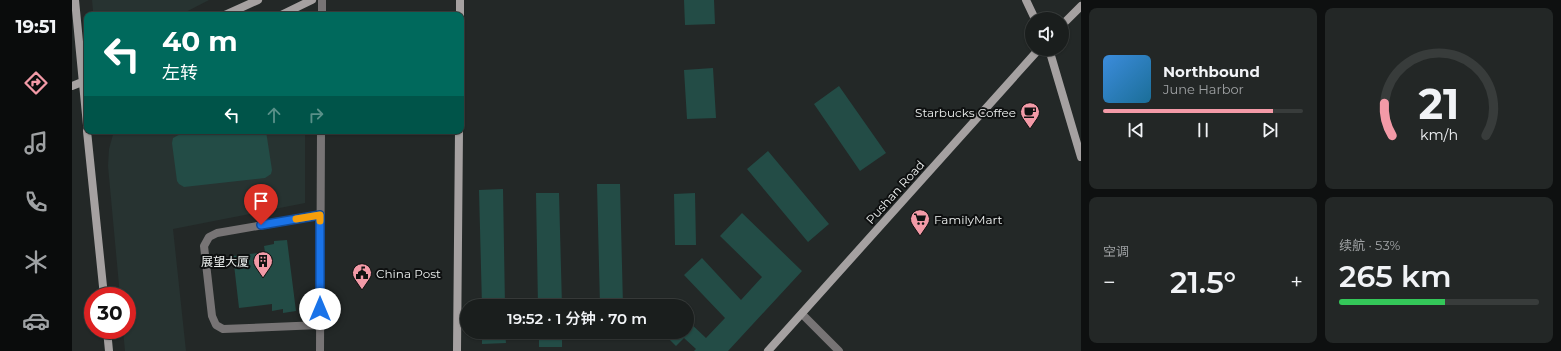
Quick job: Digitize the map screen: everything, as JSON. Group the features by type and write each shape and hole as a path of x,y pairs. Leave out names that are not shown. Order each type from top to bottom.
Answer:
{"street":[{"path":"76,0 84,65"},
{"path":"232,12 258,0"},
{"path":"287,12 312,0"},
{"path":"322,0 322,12"},
{"path":"460,0 460,12"},
{"path":"1026,0 1032,12"},
{"path":"1069,18 1081,6"},
{"name":"Pushan Road","path":"768,351 1033,56"},
{"path":"1051,56 1081,157"},
{"path":"72,86 84,82"},
{"path":"88,134 103,287"},
{"path":"320,351 321,134"},
{"path":"457,351 459,134"},
{"path":"320,215 216,233 209,237 204,246 212,316 216,325 223,328 320,325"},
{"path":"802,314 840,351"},
{"path":"108,339 109,351"}],"shaded area":[{"path":"92,0 209,0 186,12 93,11"},
{"path":"113,134 305,134 305,203 173,229 186,351 125,351 124,339 136,339 136,287 119,287 108,166 109,149"}],"building":[{"path":"684,0 714,0 715,24 685,25"},
{"path":"713,68 716,118 687,119 684,70"},
{"path":"839,86 886,153 860,171 814,104"},
{"path":"180,134 266,134 272,170 271,174 265,178 184,187 177,181 172,143 173,138"},
{"path":"768,151 829,224 808,242 747,169"},
{"path":"597,184 620,184 623,299 600,299"},
{"path":"503,189 505,299 482,299 479,190"},
{"path":"536,193 559,193 562,299 538,299"},
{"path":"695,193 696,245 675,245 674,194"},
{"path":"742,213 802,271 728,351 694,351 696,349 685,339 694,339 694,327 706,338 725,318 684,275 702,258 741,300 762,277 720,236"},
{"name":"展望大厦","path":"287,240 296,311 283,313 283,309 272,311 272,304 239,308 233,256 265,252 264,246 274,244 274,241"},
{"path":"482,339 506,339 506,343 482,344"},
{"path":"539,339 562,339 562,347 539,347"},
{"path":"669,339 683,339 676,346"}],"slow traffic":[{"path":"296,219 320,215 320,221"}],"place":[{"name":"Starbucks Coffee","path":"1030,129"},
{"name":"FamilyMart","path":"920,236"},
{"name":"展望大厦","path":"263,278"},
{"name":"China Post","path":"362,290"}],"route":[{"path":"261,225 320,215 320,309"}]}
